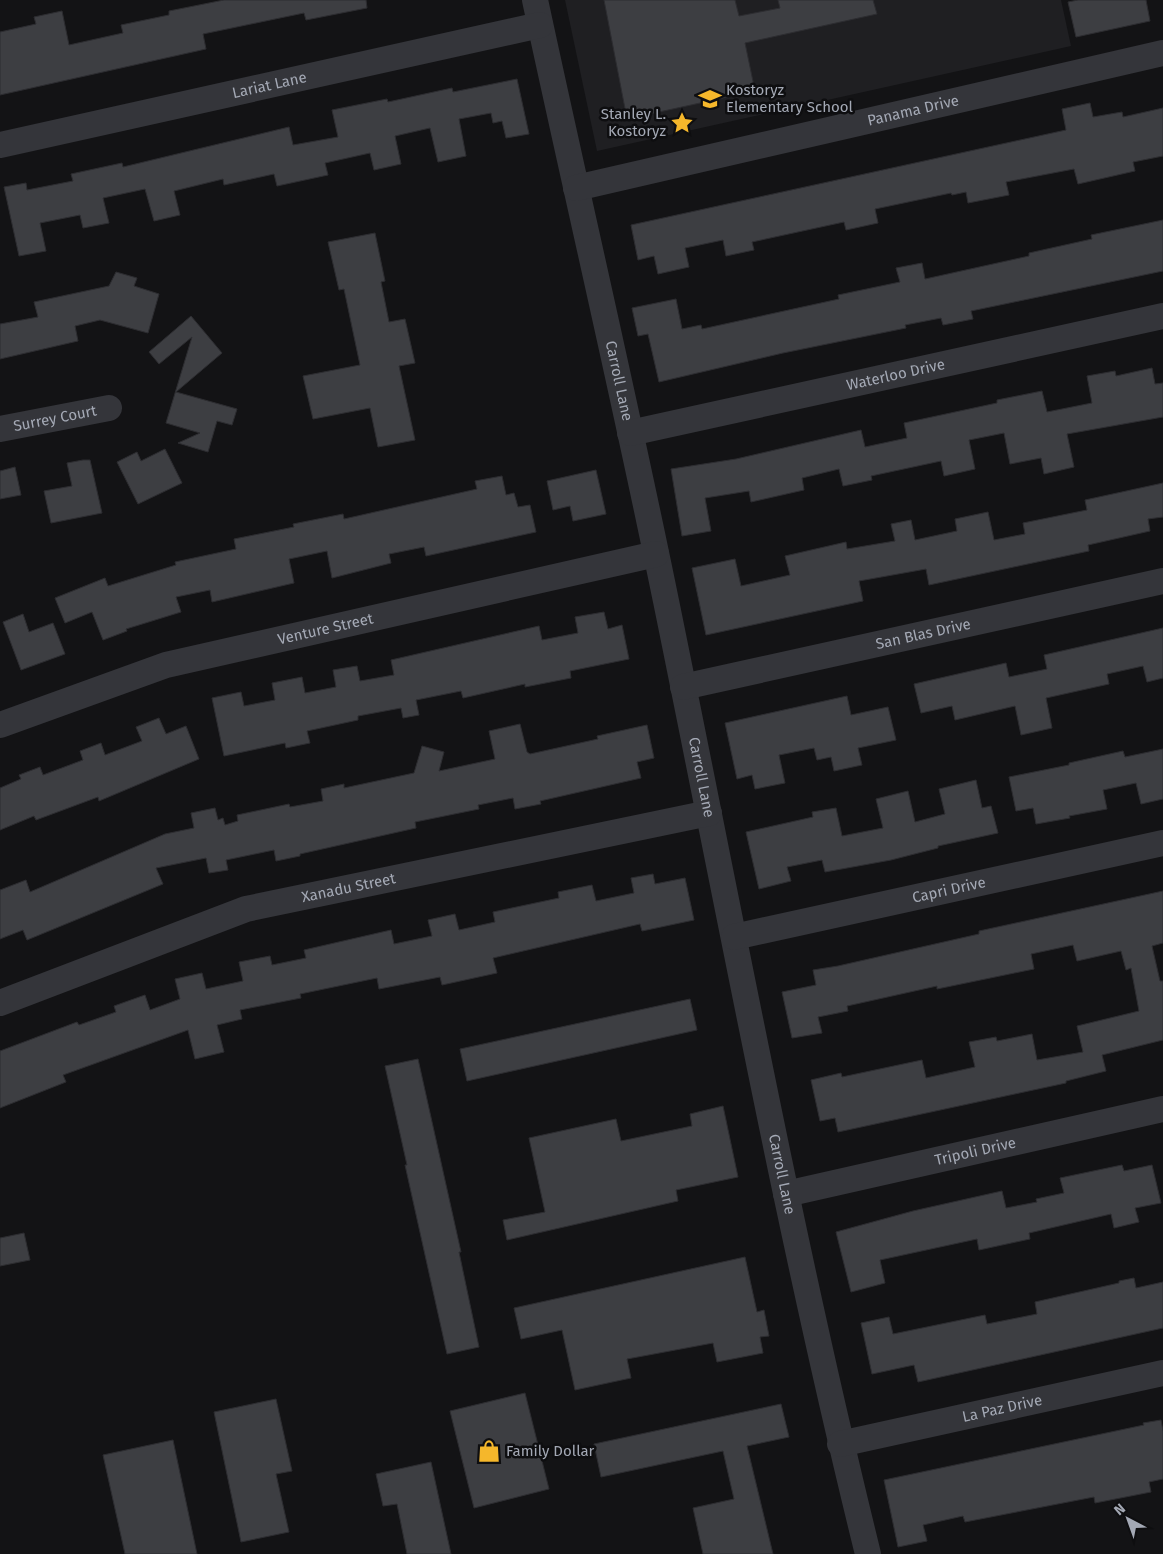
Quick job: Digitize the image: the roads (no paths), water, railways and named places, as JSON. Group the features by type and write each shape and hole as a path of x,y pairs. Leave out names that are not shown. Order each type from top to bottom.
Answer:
{"street":[{"name":"Carroll Lane","path":"535,0 656,554 786,1194 840,1444 868,1554"},
{"name":"Lariat Lane","path":"0,145 540,25"},
{"name":"Panama Drive","path":"576,188 1163,54"},
{"name":"Waterloo Drive","path":"630,432 1163,316"},
{"name":"Surrey Court","path":"0,429 110,408"},
{"name":"Venture Street","path":"0,726 166,665 656,554"},
{"name":"San Blas Drive","path":"683,687 1163,580"},
{"name":"Xanadu Street","path":"0,1003 246,909 709,813"},
{"name":"Capri Drive","path":"734,937 1163,843"},
{"name":"Tripoli Drive","path":"786,1194 1163,1109"},
{"name":"La Paz Drive","path":"840,1444 1163,1373"}],"place":[{"name":"Kostoryz Elementary School","path":"710,99"},
{"name":"Stanley L. Kostoryz","path":"682,123"},
{"name":"Family Dollar","path":"489,1451"}]}
